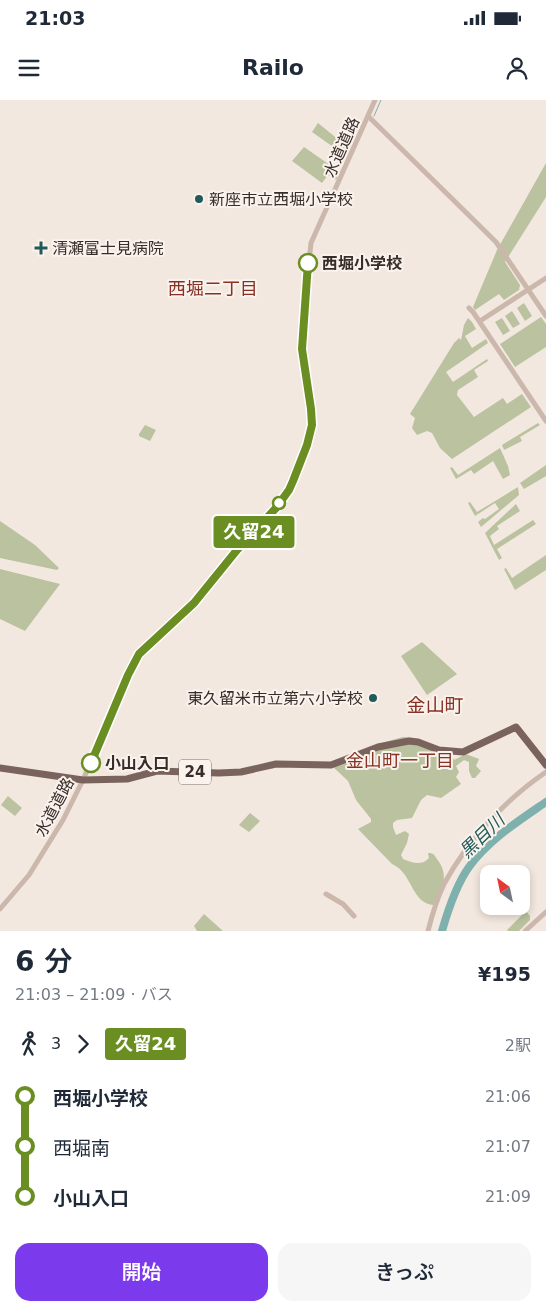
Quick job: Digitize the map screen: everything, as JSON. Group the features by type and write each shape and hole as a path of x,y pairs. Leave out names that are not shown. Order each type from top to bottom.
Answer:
{"main road":[{"name":"24","path":"0,768 83,780 127,779 157,771 219,773 241,772 276,764 331,765 378,747 409,740 439,750 463,752 516,727 546,765"}],"street":[{"name":"水道道路","path":"0,909 29,875 45,852 83,780 128,675 139,654 194,603 237,550 276,508 289,490 307,445 312,425 302,349 310,248 312,239 375,100"},
{"path":"368,116 494,239 546,316"},
{"path":"480,322 546,278"},
{"path":"469,308 546,421"},
{"path":"428,931 440,894 464,853 484,827 497,814 530,783 546,772"},
{"path":"326,894 343,904 354,916"},
{"path":"525,931 546,912"}],"green space":[{"path":"318,123 350,149 346,156 312,132"},
{"path":"304,147 340,172 336,180 328,175 322,183 292,161"},
{"path":"546,163 546,197 505,262 520,285 519,290 504,300 499,294 475,310 473,307 497,250"},
{"path":"524,303 532,316 525,321 517,308"},
{"path":"512,311 520,324 513,328 505,316"},
{"path":"541,317 546,324 546,347 515,367 500,344"},
{"path":"468,318 476,329 465,336 472,348 486,339 488,343 446,372 453,382 487,359 488,361 474,370 478,377 458,390 457,395 474,417 503,398 507,404 522,394 531,407 452,459 440,448 432,433 427,431 417,435 412,428 415,418 410,414 454,343 459,338 461,340 464,325"},
{"path":"502,318 510,331 503,335 495,322"},
{"path":"538,423 540,425 520,437 522,441 504,450 502,445"},
{"path":"145,425 156,430 150,441 139,436"},
{"path":"500,448 510,475 503,479 493,461 474,474 471,470 456,479 450,468 452,467 458,475"},
{"path":"546,465 546,476 524,489 520,483"},
{"path":"518,487 519,495 481,527 478,522 499,509 495,503 475,516 468,503 470,502 477,512"},
{"path":"516,504 520,511 497,526 499,529 490,536 494,545 533,520 536,524 497,549 502,558 499,560 485,533"},
{"path":"0,521 35,545 59,568 57,570 0,558"},
{"path":"546,555 546,570 515,590 504,569 506,568 512,578"},
{"path":"0,569 60,584 25,631 0,619"},
{"path":"422,642 457,674 427,695 401,656"},
{"path":"403,737 414,738 416,741 450,752 454,760 466,754 479,759 476,766 481,771 475,778 472,778 469,771 469,762 464,760 456,766 459,772 456,777 461,784 441,798 427,795 421,800 412,818 397,820 393,823 396,835 405,831 409,834 401,855 403,859 413,863 420,863 429,858 428,853 430,853 434,855 441,865 444,877 440,893 434,905 426,903 416,894 399,868 392,864 358,829 371,822 371,819 356,800 348,781 331,765 385,742"},
{"path":"8,796 22,808 15,816 1,805"},
{"path":"250,813 260,821 249,832 239,825"},
{"path":"204,914 223,931 197,931 194,926"},
{"path":"522,915 530,916 530,920 519,931 507,930"}],"waterway":[{"path":"374,116 381,100"},
{"name":"黒目川","path":"442,931 456,890 464,874 477,857 505,831 546,802"}],"bus line":[{"name":"久留24","path":"91,763 128,675 139,654 194,603 237,550 276,508 293,481 307,445 312,425 302,349 308,263"}],"place":[{"name":"新座市立西堀小学校","path":"199,199"},
{"name":"清瀬富士見病院","path":"41,248"},
{"name":"西堀小学校","path":"308,263"},
{"name":"東久留米市立第六小学校","path":"373,698"},
{"name":"小山入口","path":"91,763"}],"district":[{"name":"西堀二丁目","path":"213,289"},
{"name":"金山町","path":"435,705"},
{"name":"金山町一丁目","path":"400,761"}]}
